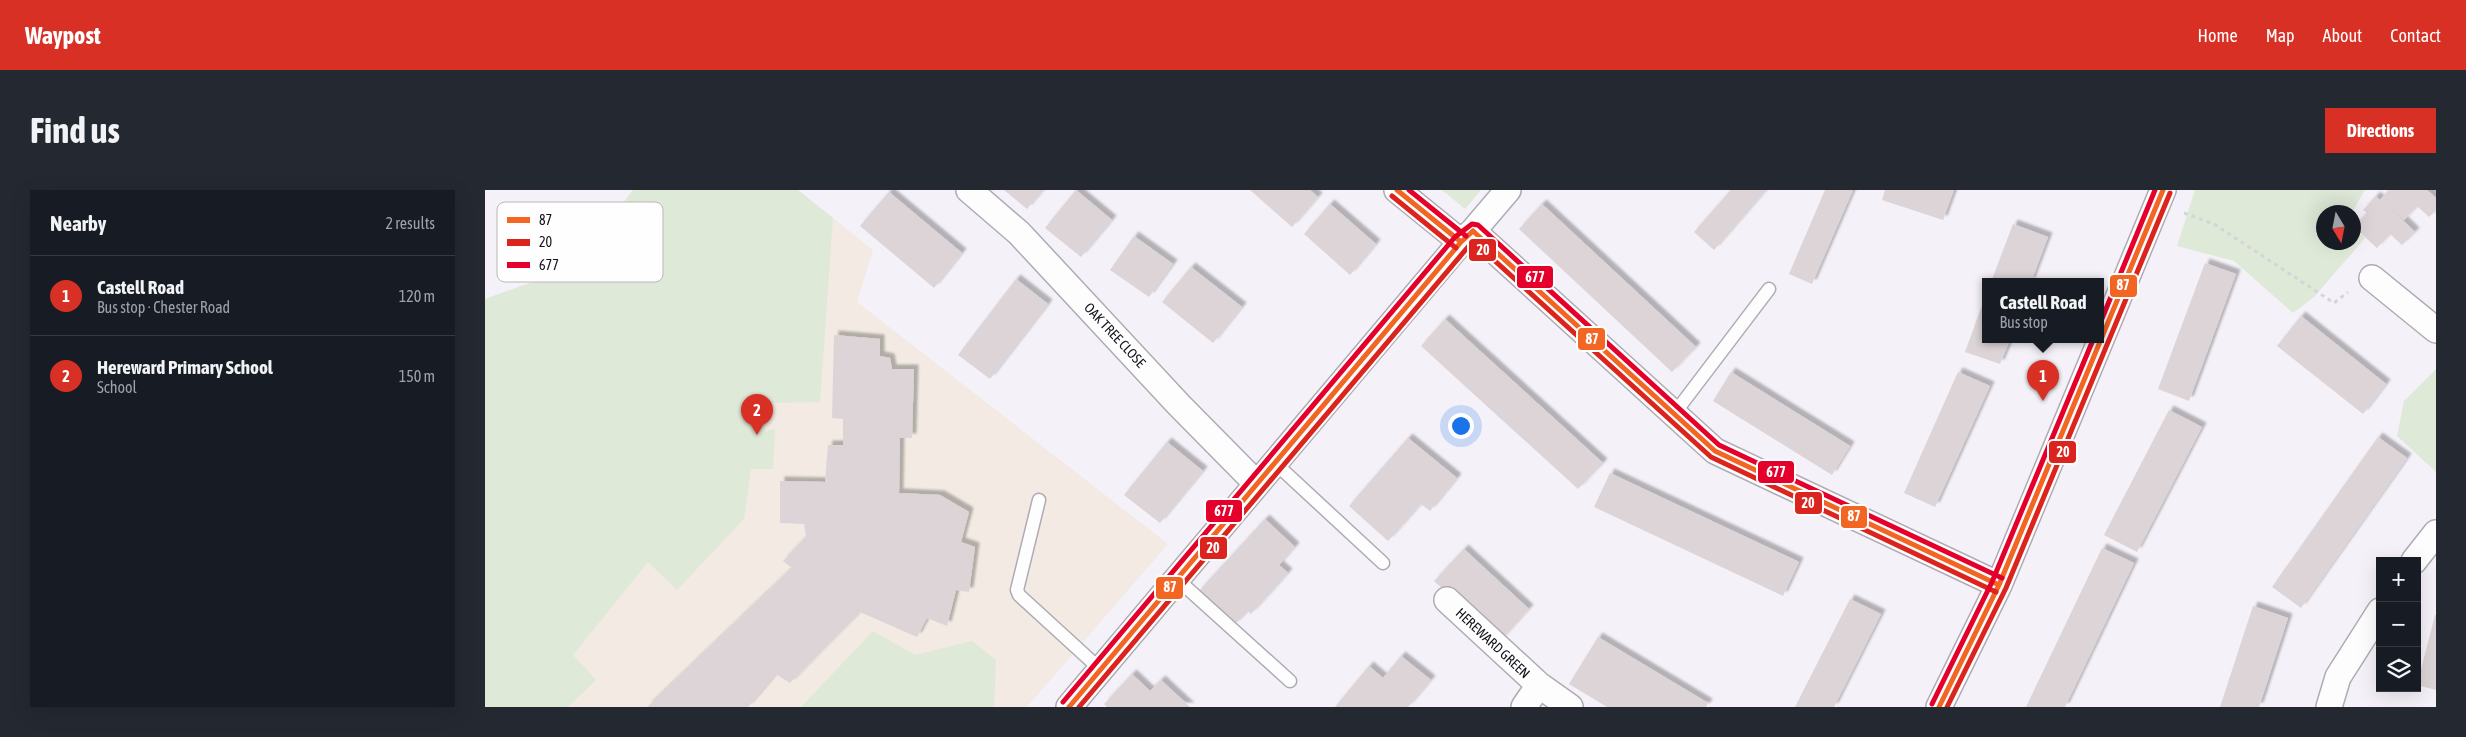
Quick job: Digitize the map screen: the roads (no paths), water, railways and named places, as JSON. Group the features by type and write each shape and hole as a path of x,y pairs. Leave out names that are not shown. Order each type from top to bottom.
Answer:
{"street":[{"name":"OAK TREE CLOSE","path":"969,190 1019,233 1179,405 1257,484"},
{"path":"1397,190 1467,236 1675,414 1715,451 1999,585"},
{"path":"1069,707 1508,190"},
{"path":"2104,332 2160,197"},
{"path":"2372,278 2436,330"},
{"path":"1939,707 1999,585 2099,343"},
{"path":"2417,557 2436,533"},
{"name":"HEREWARD GREEN","path":"1447,600 1539,686 1570,707"},
{"path":"2329,707 2338,677 2376,617"},
{"name":"HEREWARD GREEN","path":"1524,707 1539,686"}],"lane":[{"path":"1675,414 1769,289"},
{"path":"1275,463 1383,563"},
{"path":"1039,500 1017,590 1019,595 1101,670"},
{"path":"1177,579 1290,680"}],"place":[{"name":"Castell Road","path":"2043,401"},
{"name":"Hereward Primary School","path":"757,435"}]}
